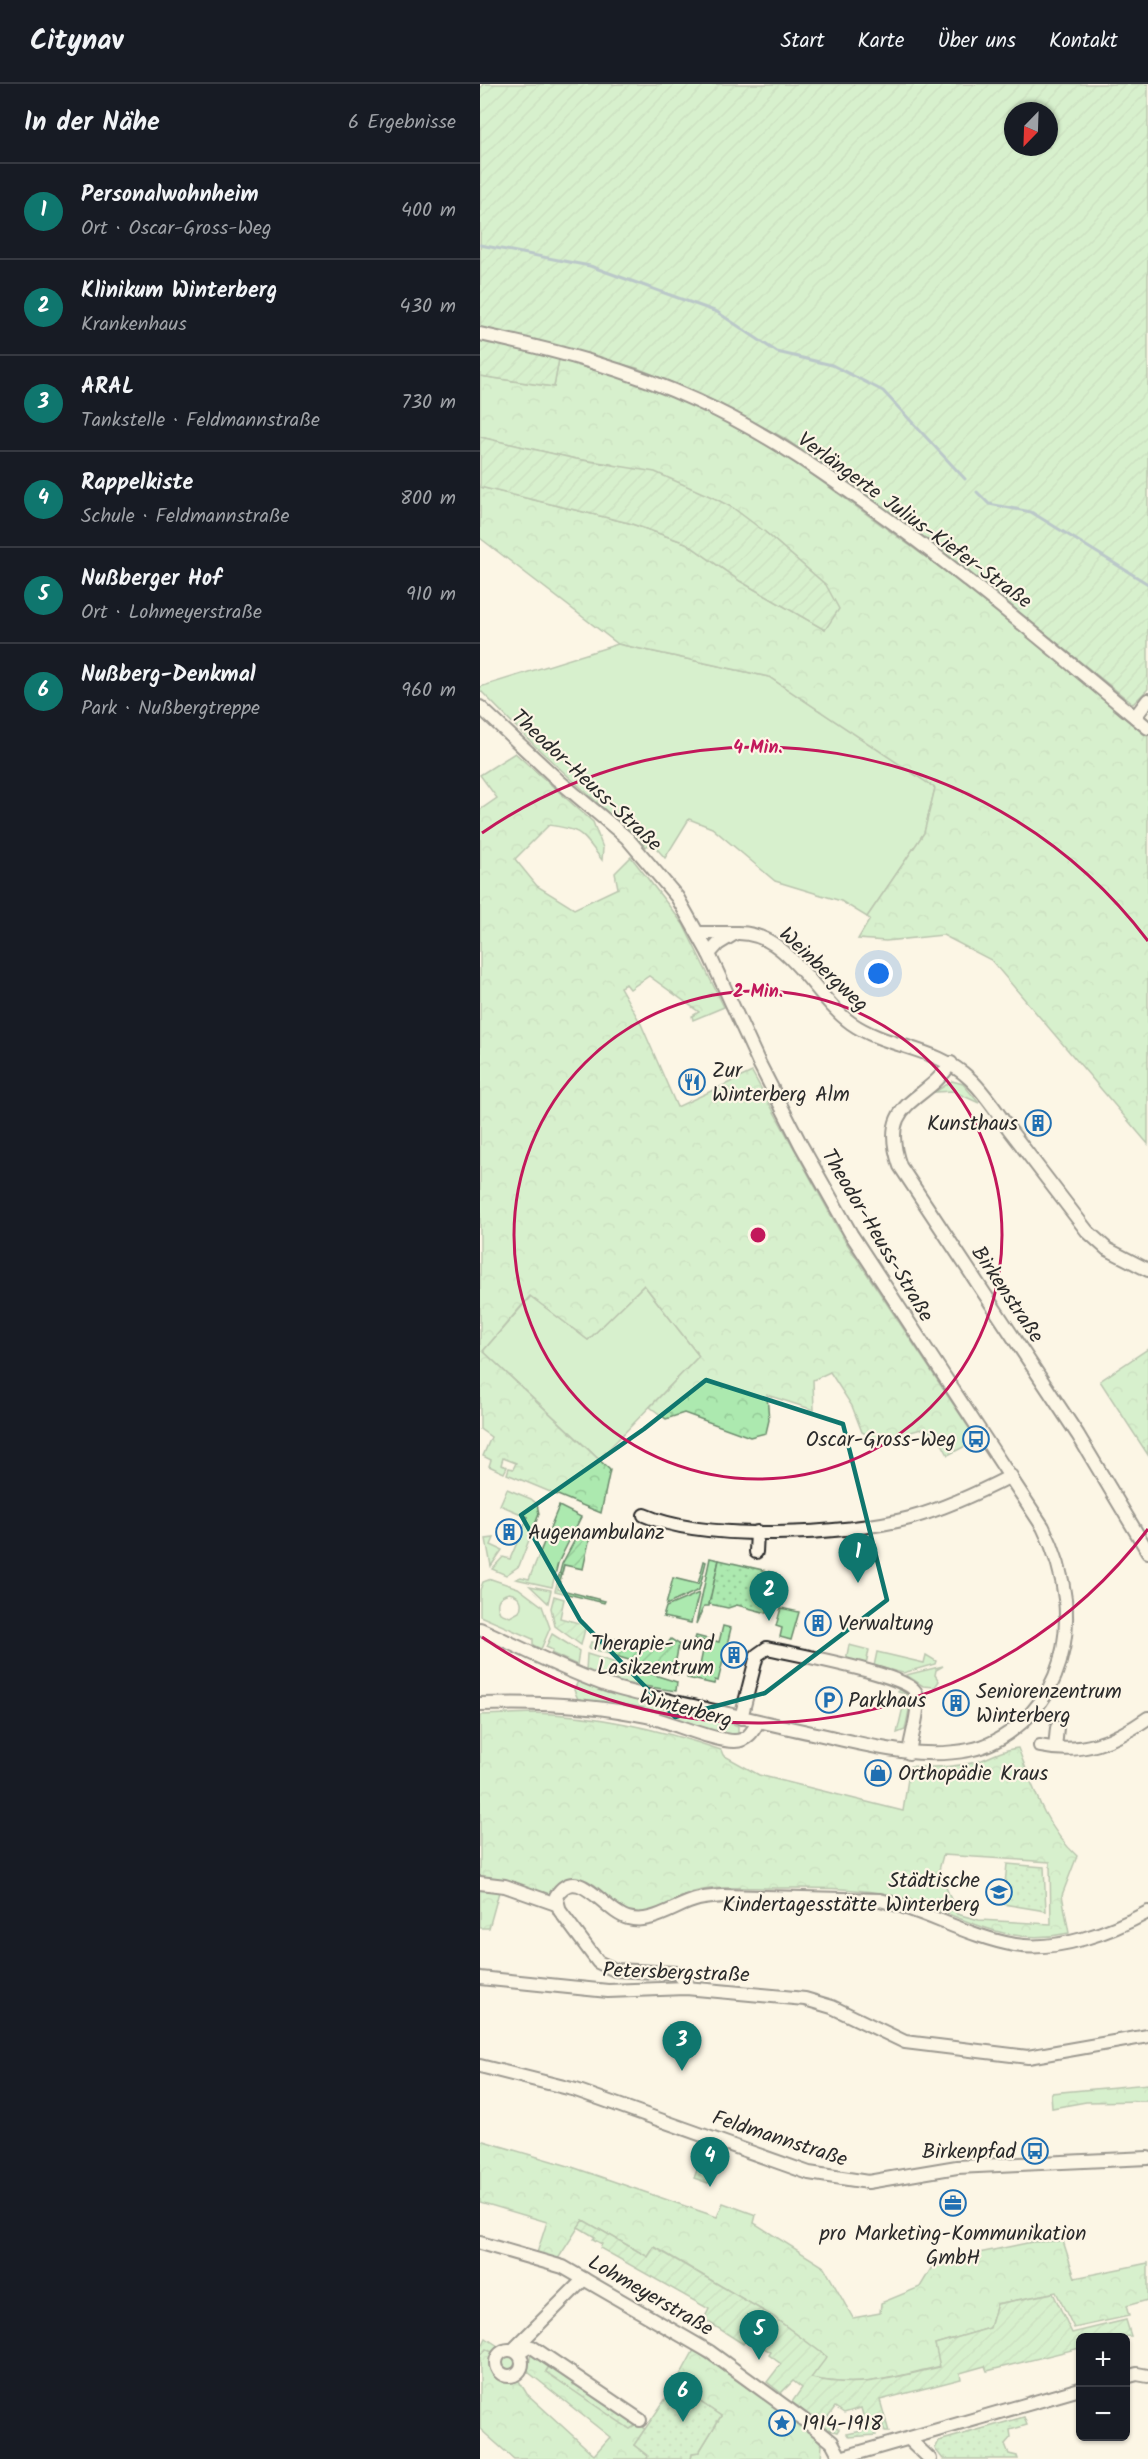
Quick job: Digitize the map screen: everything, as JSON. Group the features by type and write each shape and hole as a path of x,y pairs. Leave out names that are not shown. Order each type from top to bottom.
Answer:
{"street":[{"name":"Verlängerte Julius-Kiefer-Straße","path":"480,334 634,374 698,401 779,444 843,487 989,596 1148,728"},
{"path":"1134,717 1148,700"},
{"name":"Theodor-Heuss-Straße","path":"480,707 558,780 627,838 671,890 710,954 764,1072 823,1186 884,1288 1043,1527 1061,1572 1067,1623 1056,1674 1046,1694 1028,1716 992,1742 959,1752 909,1753 758,1722"},
{"name":"Weinbergweg","path":"699,933 735,933 763,939 777,947 838,1012 866,1032 892,1043 925,1051 951,1063 983,1095 1087,1231 1107,1249 1148,1270"},
{"path":"710,954 718,944 735,933"},
{"name":"Birkenstraße","path":"951,1063 936,1081 911,1099 898,1118 894,1142 900,1166 1078,1436 1148,1552"},
{"path":"644,1515 676,1525 757,1532 844,1528 909,1518 965,1499 1011,1476"},
{"path":"756,1552 757,1532"},
{"name":"Winterberg","path":"480,1629 607,1685 758,1722 746,1738 731,1742 672,1722 606,1708 536,1702 480,1704"},
{"path":"741,1718 757,1655 767,1648 907,1683 917,1695 909,1753"},
{"path":"1040,1746 1079,1749 1103,1744 1122,1736 1148,1718"},
{"path":"1055,1748 1057,1728"},
{"path":"480,1883 505,1886 556,1900 594,1958 606,1967 676,1973 686,1982 686,1988"},
{"path":"556,1900 565,1887 577,1884 584,1886 613,1912 634,1919 654,1917 699,1899 723,1896 879,1900 905,1906 991,1939 1025,1946 1070,1941 1102,1932 1148,1912"},
{"name":"Petersbergstraße","path":"480,1978 615,1991 686,1988 805,1999 832,2007 905,2042 1028,2058 1148,2036"},
{"name":"Feldmannstraße","path":"480,2066 576,2090 809,2172 848,2181 897,2179 957,2167 1148,2158"},
{"name":"Lohmeyerstraße","path":"480,2243 563,2267 710,2352 832,2442 839,2458"},
{"path":"584,2279 515,2352 528,2346 532,2347 640,2420"},
{"path":"1130,2376 1137,2374 1148,2376"},
{"path":"839,2458 909,2439 999,2410 1076,2390"},
{"path":"909,2439 930,2459"}],"highlighted area":[{"path":"706,1380 843,1424 887,1600 765,1693 675,1717 580,1620 521,1515 644,1429"}],"green space":[{"path":"483,84 1148,84 1148,689 1133,704 950,557 784,438 700,394 637,368 480,328 480,89"},
{"path":"480,341 559,359 554,387 480,376"},
{"path":"559,359 632,381 695,406 777,449 997,609 1148,732 1148,1144 991,960 943,935 886,941 858,939 870,919 867,917 924,833 935,788 769,677 618,644 480,538 480,487 629,523 686,543 740,581 825,630 826,585 765,532 611,464 576,459 480,437 480,376 554,387"},
{"path":"480,437 576,459 655,472 714,498 733,508 765,532 826,585 839,609 825,630 740,581 686,543 629,523 480,487"},
{"path":"618,644 769,677 935,788 924,833 867,917 841,901 775,881 712,828 689,819 665,858 651,842 646,847 535,746 480,690 480,687"},
{"path":"515,753 593,822 603,848 602,860 581,834 549,825 515,859 537,886 574,909 618,888 615,873 631,857 683,924 724,1007 693,1020 692,1016 699,1012 649,976 630,989 626,984 620,987 641,1024 677,1107 752,1072 844,1239 977,1440 948,1455 940,1440 925,1428 878,1441 862,1432 852,1406 830,1372 813,1380 814,1410 767,1395 769,1420 766,1433 750,1437 684,1413 666,1419 650,1407 699,1356 644,1285 588,1340 530,1296 483,1351 610,1470 601,1513 507,1474 509,1468 513,1469 516,1463 503,1458 501,1465 507,1467 504,1473 489,1466 491,1460 483,1456 491,1437 480,1429 480,810 497,798 480,775"},
{"path":"952,1081 963,1084 979,1103 953,1091 935,1092"},
{"path":"644,1285 699,1356 599,1459 483,1351 531,1296 588,1340"},
{"path":"1148,1349 1148,1455 1100,1381"},
{"path":"507,1489 531,1499 537,1504 539,1514 519,1566 506,1575 492,1569 503,1557 510,1559 528,1517 500,1505"},
{"path":"559,1506 581,1517 558,1563 552,1587 516,1579 521,1577 529,1579"},
{"path":"578,1534 590,1537 583,1569 564,1565 558,1589 605,1601 604,1603 555,1591 562,1564"},
{"path":"494,1538 491,1545 502,1550 491,1566 486,1539"},
{"path":"710,1558 719,1560 709,1606 704,1606 696,1624"},
{"path":"719,1560 776,1573 767,1613 737,1605 728,1608 709,1604"},
{"path":"704,1561 706,1562 699,1590 666,1605 673,1578 698,1584"},
{"path":"491,1579 518,1588 542,1606 550,1628 541,1649 533,1645 533,1639 480,1616 480,1590 483,1582","holes":["509,1593 516,1595 521,1605 519,1612 510,1617 500,1613 498,1609 500,1598"]},
{"path":"530,1586 551,1590 548,1603"},
{"path":"699,1593 691,1623 663,1617 666,1607"},
{"path":"554,1596 564,1599 560,1618 586,1625 581,1645 555,1626 551,1608"},
{"path":"781,1608 799,1612 791,1640 780,1637 782,1628 776,1626"},
{"path":"723,1626 731,1628 718,1681 715,1680 714,1684 687,1678 688,1673 698,1675 705,1641 695,1639 696,1636 719,1642"},
{"path":"552,1634 579,1651 577,1665 551,1653 553,1650 546,1647"},
{"path":"615,1639 662,1651 671,1639 679,1644 675,1665 681,1667 679,1675 589,1648 591,1642 613,1648"},
{"path":"849,1645 869,1650 866,1664 846,1660"},
{"path":"877,1652 924,1663 926,1655 936,1661 935,1664 903,1673 874,1666"},
{"path":"587,1654 677,1682 676,1691 623,1683 586,1671"},
{"path":"943,1666 936,1670 935,1675 939,1681 935,1687 923,1686 906,1675"},
{"path":"579,1679 620,1693 718,1718 738,1726 738,1734 729,1736 647,1710 578,1699 574,1690"},
{"path":"900,1683 909,1690 911,1700 905,1730 897,1733 906,1694 898,1692"},
{"path":"558,1714 629,1724 721,1750 723,1755 759,1775 903,1811 910,1766 964,1765 1018,1748 1048,1819 1066,1845 1077,1856 1062,1895 1069,1933 1042,1937 994,1931 905,1899 880,1893 839,1889 707,1889 690,1893 654,1910 638,1913 626,1911 592,1885 583,1880 573,1879 560,1882 550,1897 502,1881 489,1928 480,1928 480,1715","holes":["943,1855 1050,1862 1051,1924 979,1920 957,1914 939,1870"]},
{"path":"1007,1864 1044,1867 1046,1911 1003,1904"},
{"path":"1148,2084 1148,2101 1086,2102 1052,2108 1051,2093"},
{"path":"480,2140 572,2167 717,2217 723,2203 756,2215 754,2223 824,2267 853,2318 880,2313 881,2303 920,2287 935,2262 1032,2242 1063,2241 1075,2278 1148,2263 1148,2300 1126,2306 1129,2316 1074,2328 1056,2292 997,2304 990,2328 935,2344 941,2366 876,2381 845,2382 810,2378 826,2357 772,2316 655,2247 648,2257 583,2220 558,2259 537,2253 547,2222 480,2202"},
{"path":"702,2157 720,2164 708,2183 694,2178"},
{"path":"583,2220 648,2257 654,2247 772,2316 827,2357 811,2378 846,2382 876,2381 940,2367 935,2344 990,2328 997,2304 1053,2293 1072,2333 1126,2320 1131,2336 1130,2333 1076,2333 1076,2349 987,2371 985,2366 960,2373 961,2379 880,2400 889,2432 885,2432 880,2418 872,2421 876,2435 849,2437 847,2434 867,2430 861,2408 844,2413 835,2407 826,2419 839,2429 837,2432 827,2429 792,2402 802,2388 793,2381 781,2393 767,2382 781,2364 769,2355 771,2352 747,2339 743,2344 704,2319 709,2309 600,2248 602,2244 593,2239 595,2237 578,2227"},
{"path":"486,2338 498,2346 492,2352 486,2349 480,2355 480,2343 483,2344"},
{"path":"486,2349 492,2352 491,2372 499,2381 511,2383 519,2381 527,2394 594,2455 610,2437 528,2372 531,2352 550,2365 546,2371 645,2429 634,2445 648,2456 647,2459 514,2459 480,2429 480,2355"},
{"path":"694,2350 813,2434 822,2445 821,2458 691,2459 692,2453 699,2452 721,2416 675,2385"},
{"path":"509,2355 517,2363 509,2371 501,2363"},
{"path":"550,2365 638,2424 630,2429 546,2372"},
{"path":"675,2385 721,2416 699,2452 692,2453 691,2459 647,2459 648,2456 634,2445"},
{"path":"1024,2417 1027,2425 1010,2430 1011,2437 1005,2444 1009,2454 1017,2456 1018,2459 943,2459 935,2449 939,2441"}],"waterway":[{"path":"480,245 590,266 717,312 777,352 832,365 883,391 965,479"},
{"path":"977,492 989,504 1031,512 1148,584"}],"place":[{"name":"Zur Winterberg Alm","path":"692,1082"},
{"name":"Kunsthaus","path":"1038,1123"},
{"name":"Oscar-Gross-Weg","path":"976,1439"},
{"name":"Augenambulanz","path":"509,1532"},
{"name":"Personalwohnheim","path":"858,1583"},
{"name":"Klinikum Winterberg","path":"769,1621"},
{"name":"Verwaltung","path":"818,1623"},
{"name":"Therapie- und Lasikzentrum","path":"734,1655"},
{"name":"Parkhaus","path":"829,1700"},
{"name":"Seniorenzentrum Winterberg","path":"956,1703"},
{"name":"Orthopädie Kraus","path":"878,1773"},
{"name":"Städtische Kindertagesstätte Winterberg","path":"999,1892"},
{"name":"ARAL","path":"682,2071"},
{"name":"Birkenpfad","path":"1035,2151"},
{"name":"Rappelkiste","path":"710,2187"},
{"name":"pro Marketing-Kommunikation GmbH","path":"953,2203"},
{"name":"Nußberger Hof","path":"759,2360"},
{"name":"Nußberg-Denkmal","path":"683,2422"},
{"name":"1914-1918","path":"782,2423"}]}
